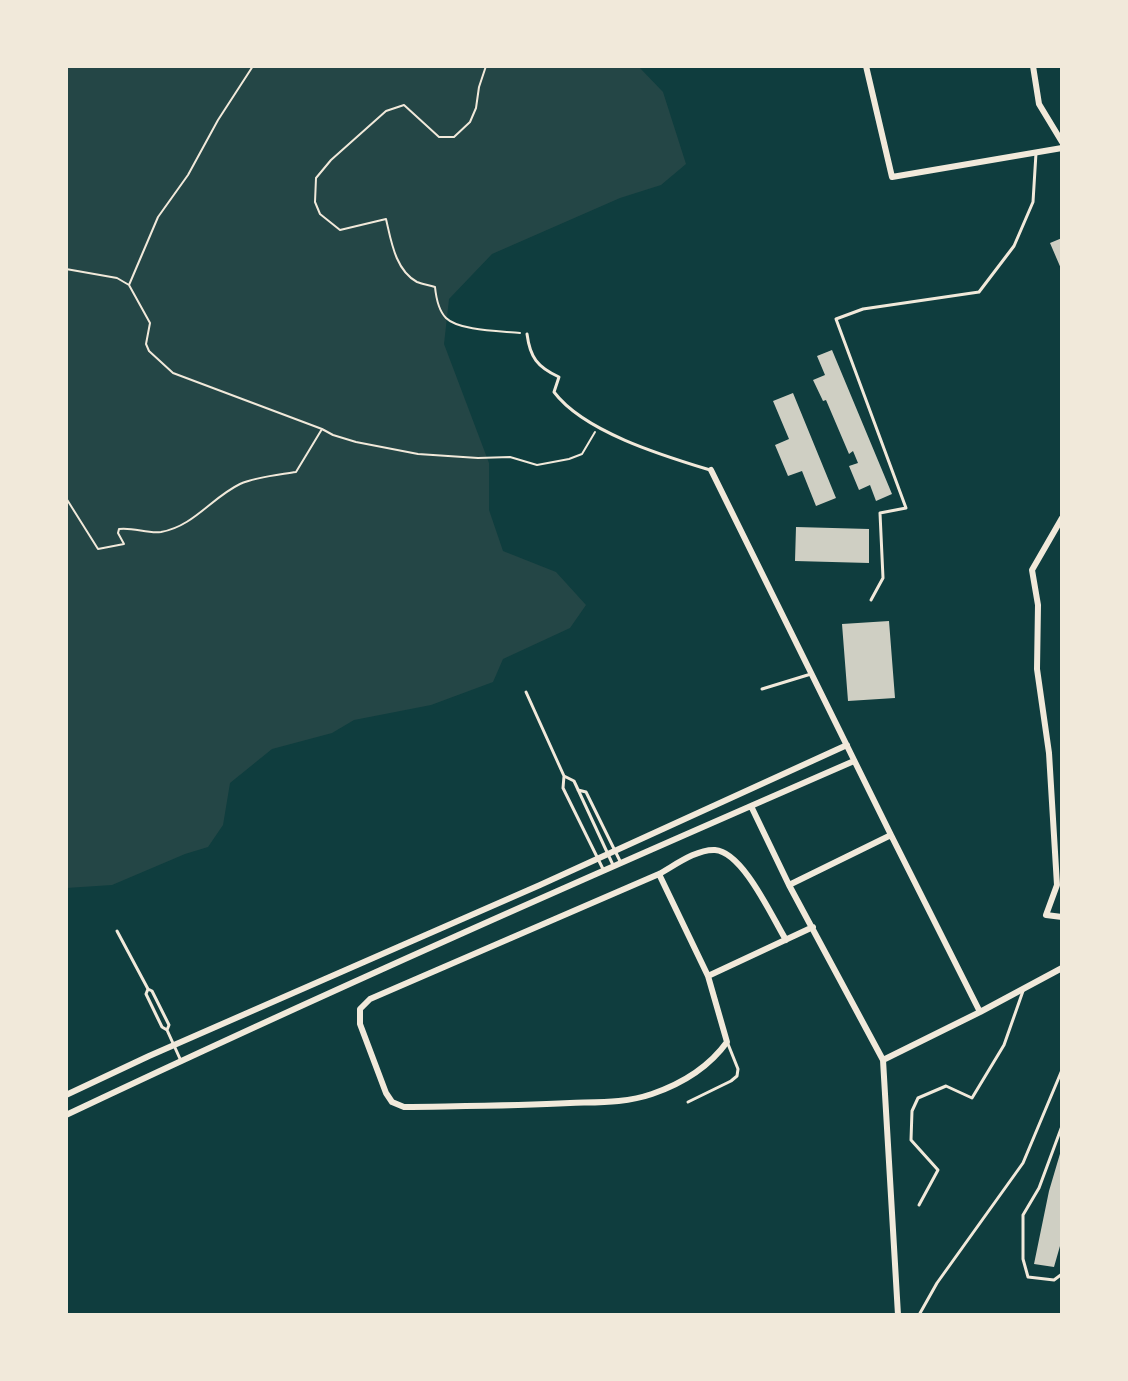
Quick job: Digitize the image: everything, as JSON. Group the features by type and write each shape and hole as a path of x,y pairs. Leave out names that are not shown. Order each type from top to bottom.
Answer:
{"street":[{"path":"866,66 892,177 1062,148"},
{"path":"1033,66 1039,105 1062,142"},
{"path":"711,470 980,1012"},
{"path":"1062,518 1032,570 1038,606 1037,669 1049,753 1057,885 1046,915 1062,917"},
{"path":"66,1095 174,1045 616,851 847,745"},
{"path":"66,1115 181,1060 854,761"},
{"path":"751,806 789,885 883,1060 898,1315"},
{"path":"789,885 891,835"},
{"path":"659,874 708,976 727,1042 717,1056 677,1084 627,1100 516,1106 404,1107 392,1102 386,1093 360,1024 360,1009 370,999 659,874 698,854 716,850 733,859 746,871 786,940"},
{"path":"708,976 813,927"},
{"path":"883,1060 1062,968"}],"lane":[{"path":"871,600 883,578 880,513 906,508 836,319 863,309 980,292 1014,246 1033,202 1036,153"},
{"path":"527,334 529,352 546,371 559,377 554,392 560,400 598,427 657,454 711,470"},
{"path":"762,690 812,674"},
{"path":"526,692 564,776 563,788 603,871"},
{"path":"564,776 573,781 613,867"},
{"path":"577,789 586,792 621,863"},
{"path":"117,931 148,989 152,991 169,1026 167,1030"},
{"path":"148,989 146,994 181,1060"},
{"path":"919,1205 938,1170 911,1140 912,1111 918,1098 946,1086 972,1098 1004,1045 1023,989"},
{"path":"688,1102 731,1082 737,1076 738,1068 727,1042"},
{"path":"919,1315 937,1283 1023,1164 1062,1070"},
{"path":"1062,1126 1039,1188 1023,1215 1023,1259 1028,1277 1054,1280 1062,1274"}],"path":[{"path":"129,285 158,217 188,175 218,120 253,66"},
{"path":"486,66 479,87 476,108 470,122 454,137 439,137 404,105 386,111 331,160 316,178 315,202 320,214 340,230 386,219 400,265 416,281 435,287 436,300 446,318 462,326 527,334"},
{"path":"66,269 117,278 129,285 150,323 146,344 148,351 173,373 356,442 418,454 478,459 510,457 537,465 582,454 598,427"},
{"path":"66,498 98,549 124,544 118,533 119,529 130,527 159,532 193,520 221,496 242,483 296,472 322,429"}],"shaded area":[{"path":"66,66 638,66 663,92 686,164 661,185 620,198 492,254 449,299 444,344 489,463 489,510 503,551 556,572 586,605 570,628 503,659 493,682 431,705 354,720 332,733 272,749 230,783 223,825 208,847 185,854 112,885 66,888"}],"building":[{"path":"1062,238 1062,271 1050,243"},
{"path":"832,350 892,494 876,501 870,485 859,490 849,466 858,463 853,451 849,454 826,400 823,401 813,380 825,375 817,356"},
{"path":"793,393 836,498 816,506 802,471 788,476 775,445 789,439 773,401"},
{"path":"796,527 869,529 869,563 795,561"},
{"path":"889,621 895,698 848,701 842,624"},
{"path":"1062,1147 1062,1239 1054,1267 1034,1264 1049,1191"}]}
